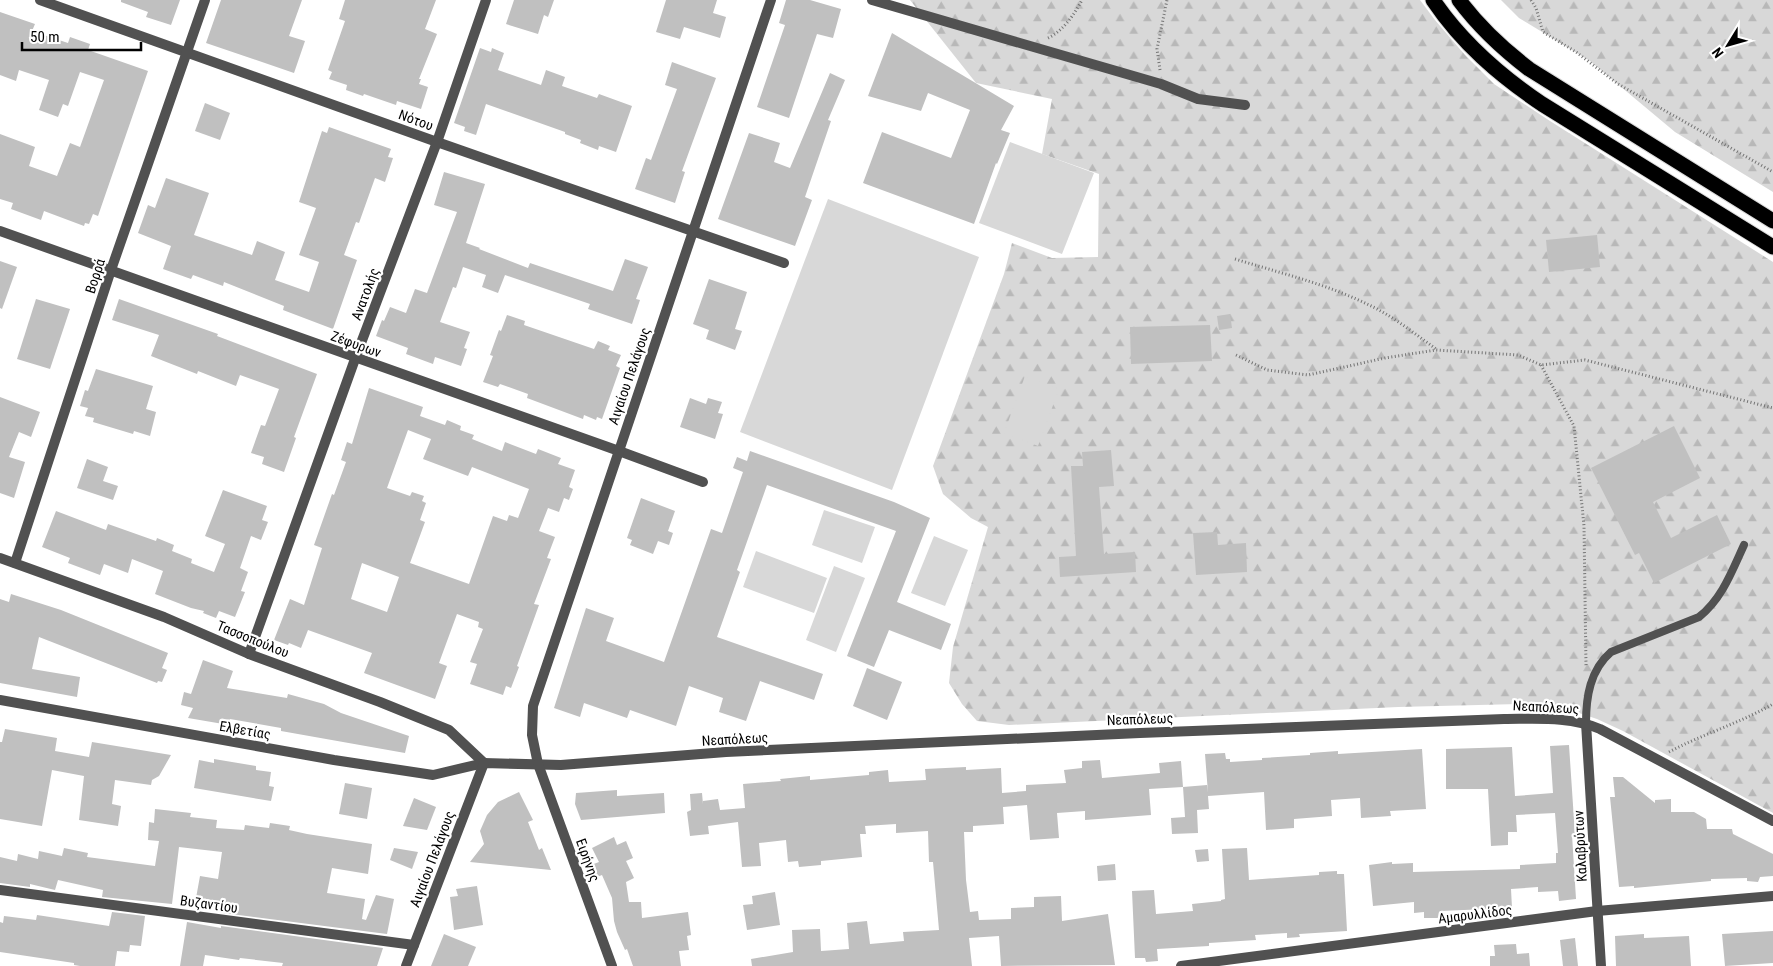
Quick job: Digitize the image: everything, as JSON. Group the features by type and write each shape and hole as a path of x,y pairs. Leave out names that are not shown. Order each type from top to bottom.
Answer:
{"highway":[{"path":"1433,0 1475,52 1514,86 1773,247"},
{"path":"1459,0 1481,27 1529,69 1773,221"}],"street":[{"name":"Νότου","path":"40,0 437,142 784,263"},
{"name":"Βορρά","path":"15,563 111,270 205,0"},
{"name":"Ανατολής","path":"249,654 355,359 437,142 486,0"},
{"name":"Αιγαίου Πελάγους","path":"538,764 532,735 533,706 771,0"},
{"path":"872,0 1161,84 1198,99 1245,105"},
{"name":"Ζέφυρων","path":"0,232 703,482"},
{"name":"Τασσοπούλου","path":"0,558 164,617 249,654 380,702 449,730 484,763"},
{"name":"Ελβετίας","path":"0,700 334,760 433,775 484,763"},
{"name":"Νεαπόλεως","path":"484,763 561,765 726,752 1140,733 1504,719 1550,719 1586,724 1773,821"},
{"name":"Καλαβρύτων","path":"1586,724 1601,966"},
{"name":"Αιγαίου Πελάγους","path":"406,966 484,763"},
{"name":"Ειρήνης","path":"538,764 612,966"},
{"name":"Βυζαντίου","path":"0,890 414,945"},
{"name":"Αμαρυλλίδος","path":"1181,966 1597,912 1773,896"}],"lane":[{"path":"1586,724 1587,696 1595,671 1605,657 1611,652 1698,617 1708,610 1726,584 1744,545"}],"path":[{"path":"1040,40 1049,38 1058,32 1082,0"},
{"path":"1161,84 1157,49 1168,0"},
{"path":"1531,0 1536,8 1543,32 1576,52 1618,84 1773,172"},
{"path":"1235,258 1326,287 1370,305 1403,325 1436,350"},
{"path":"1236,355 1267,370 1308,375 1385,358 1436,350 1518,355 1541,365 1586,360 1773,408"},
{"path":"1541,365 1574,426 1584,526 1587,696"},
{"path":"1656,759 1696,738 1745,719 1773,704"}],"green space":[{"path":"910,0 1420,0 1465,55 1494,84 1773,262 1773,813 1623,731 1597,719 1576,712 1519,704 1398,707 1009,725 977,721 962,704 949,683 953,647 988,527 971,518 943,494 933,466 1004,274 1012,243 1052,258 1098,257 1099,174 1042,154 1052,99 976,83"},
{"path":"1501,0 1773,0 1773,192 1675,132 1590,61 1519,18"},
{"path":"1010,142 1094,173 1062,254 979,223"},
{"path":"828,199 979,257 892,490 740,432"},
{"path":"1025,376 1059,389 1038,446 1004,433"},
{"path":"824,510 875,527 862,563 812,545"},
{"path":"934,536 968,550 945,606 911,593"},
{"path":"756,551 827,578 814,613 743,587"},
{"path":"834,566 865,578 836,652 806,640"}],"building":[{"path":"121,0 180,0 171,25 146,17 148,12 121,2"},
{"path":"221,0 302,0 289,36 305,41 294,73 206,43"},
{"path":"345,0 436,0 425,29 437,34 419,79 421,79 419,84 428,87 421,109 397,101 396,105 364,94 363,96 346,90 347,85 329,79 332,72 328,70 345,21 339,19"},
{"path":"514,0 554,0 548,17 544,15 538,34 506,24"},
{"path":"666,0 717,0 713,13 726,17 720,38 684,27 680,39 656,32"},
{"path":"786,0 810,0 841,9 833,38 817,34 789,118 757,107 785,25 779,23"},
{"path":"0,12 35,24 32,31 68,43 70,37 90,44 88,50 148,71 98,216 93,214 89,224 85,223 84,226 44,211 41,220 11,209 13,203 0,199 0,134 35,147 29,166 57,176 70,143 80,147 104,80 80,72 68,106 63,104 58,117 39,110 49,80 19,70 16,81 0,75"},
{"path":"892,33 1014,106 1001,130 1010,133 996,163 974,224 863,183 882,132 951,158 970,110 928,93 921,111 868,96"},
{"path":"480,48 491,52 492,48 504,53 498,70 541,85 546,70 565,77 562,86 597,98 599,94 632,106 616,152 599,146 598,150 580,143 581,140 565,134 565,132 486,104 476,135 464,131 465,127 454,123"},
{"path":"672,62 716,78 682,171 685,172 675,203 635,189 646,158 651,160 677,89 665,85"},
{"path":"830,73 845,80 828,120 831,121 805,197 812,200 795,246 718,219 749,133 780,143 774,162 790,168"},
{"path":"205,103 230,113 220,140 195,131"},
{"path":"329,127 391,149 388,157 393,158 385,182 375,178 359,223 356,222 344,255 357,260 333,329 283,310 284,306 224,282 223,286 193,275 191,279 163,269 171,246 138,233 148,205 155,208 166,178 209,193 194,235 252,255 257,241 285,252 275,280 309,292 319,262 299,255 316,208 299,202 322,131 327,133"},
{"path":"444,172 485,184 466,243 528,268 530,263 613,291 625,259 648,267 636,299 640,300 632,324 588,309 590,304 505,275 498,293 482,287 486,275 463,267 456,288 453,287 440,322 470,332 464,348 467,349 461,366 435,357 433,364 406,354 408,348 376,336 382,320 384,321 390,307 406,313 415,289 427,293 457,212 434,205"},
{"path":"1597,235 1600,267 1549,272 1546,240"},
{"path":"0,261 17,267 2,309 0,308"},
{"path":"709,279 747,292 735,329 742,331 735,350 706,339 709,330 693,324"},
{"path":"36,299 70,309 50,369 17,359"},
{"path":"119,299 218,334 217,336 317,374 294,437 296,438 284,472 262,464 264,457 251,453 261,425 265,426 279,389 240,375 236,386 198,371 197,374 151,356 159,335 112,320"},
{"path":"1230,314 1232,328 1219,330 1217,316"},
{"path":"507,315 525,321 524,325 594,349 598,341 610,346 608,350 621,355 616,366 620,368 602,419 597,417 596,420 584,415 583,419 527,398 528,394 500,384 498,387 483,382 493,356 490,355"},
{"path":"1210,325 1212,361 1131,364 1130,327"},
{"path":"96,369 153,386 146,409 156,412 150,436 134,431 133,434 93,422 94,418 85,416 88,408 80,406 85,390 88,391"},
{"path":"369,388 423,407 420,416 445,425 447,420 461,426 460,430 474,435 472,439 502,451 505,442 536,454 538,449 561,458 558,464 575,470 569,487 573,489 569,500 564,498 559,512 548,508 539,531 555,537 547,558 551,559 534,604 539,605 517,666 519,667 511,688 506,686 503,695 470,684 477,664 470,662 483,629 478,627 479,622 457,614 439,663 447,666 435,699 364,673 372,653 308,630 301,648 274,640 290,599 304,605 322,548 314,545 332,494 334,495 346,462 341,460 347,442 352,444","holes":["408,430 431,439 423,459 468,476 472,467 529,489 518,518 509,515 507,521 493,516 469,584 410,563 425,522 420,520 426,503 422,501 424,496 412,492 410,496 387,488","362,563 399,577 387,612 351,599"]},
{"path":"0,397 40,412 31,437 19,432 9,457 25,462 14,498 0,493"},
{"path":"690,398 706,404 708,398 722,402 718,413 723,414 715,439 680,427"},
{"path":"1674,426 1700,478 1653,502 1671,538 1717,515 1731,544 1654,583 1639,553 1635,555 1591,468"},
{"path":"1111,450 1114,486 1099,487 1104,554 1135,552 1136,572 1060,577 1059,557 1076,556 1071,466 1083,466 1082,452"},
{"path":"750,451 894,502 930,518 897,602 951,624 941,650 889,630 874,667 847,656 896,531 767,485 737,570 740,572 717,637 823,674 814,700 760,681 746,721 719,712 723,698 689,686 676,726 630,710 627,718 584,703 580,717 554,708 586,608 614,618 606,641 664,662 711,529 722,533 743,472 733,468 737,457 747,461"},
{"path":"87,459 108,467 103,481 118,486 113,500 77,488"},
{"path":"223,490 267,506 262,520 268,522 261,540 251,536 240,568 248,572 241,591 245,592 235,617 219,611 216,618 203,613 204,611 155,594 163,571 132,559 128,573 104,564 100,575 68,563 70,558 42,547 56,511 106,530 108,524 156,541 157,538 174,545 172,551 192,559 191,563 214,572 225,544 205,536"},
{"path":"641,498 675,511 668,531 673,533 669,545 658,541 653,554 630,545 632,540 627,538"},
{"path":"1217,532 1218,545 1246,543 1247,572 1196,575 1193,533"},
{"path":"11,594 61,610 168,653 162,668 167,670 162,682 158,681 157,683 39,637 32,669 80,677 77,697 0,683 0,599 9,602"},
{"path":"203,660 233,671 227,688 287,698 288,694 324,704 341,713 409,736 405,753 281,731 281,728 230,719 229,725 188,718 193,708 181,705 184,692 191,694"},
{"path":"867,668 902,682 887,720 853,706"},
{"path":"5,729 57,738 55,751 89,757 92,742 171,755 159,776 152,780 151,785 115,780 112,804 121,806 118,826 79,820 84,776 52,770 42,826 0,819 0,742 2,742"},
{"path":"1569,745 1575,835 1572,835 1576,899 1559,901 1558,891 1538,892 1538,887 1511,889 1512,908 1440,911 1440,918 1424,918 1424,912 1414,913 1414,902 1373,906 1369,865 1392,862 1392,864 1413,863 1413,872 1520,869 1520,865 1556,863 1556,853 1558,853 1555,813 1516,815 1517,832 1508,832 1508,845 1491,846 1488,789 1446,789 1446,749 1512,747 1515,796 1553,793 1550,746"},
{"path":"1422,749 1426,809 1390,811 1391,816 1361,818 1360,798 1331,800 1332,816 1294,819 1294,828 1266,830 1264,792 1208,796 1209,809 1197,810 1198,833 1172,834 1171,818 1185,817 1183,787 1207,785 1208,793 1205,754 1225,753 1226,759 1230,759 1230,762 1338,751 1338,754"},
{"path":"214,759 256,766 256,770 271,772 269,786 274,787 271,801 194,788 199,760 214,763"},
{"path":"1100,760 1102,778 1160,773 1159,763 1181,761 1183,787 1149,789 1151,815 1085,820 1085,811 1057,813 1059,838 1030,840 1027,805 1003,807 1004,824 973,826 973,832 964,832 966,880 970,912 978,911 979,920 1011,919 1011,908 1034,907 1034,897 1061,896 1062,921 1108,914 1115,965 1001,966 999,936 969,938 972,966 752,966 751,959 793,952 792,930 820,929 821,951 849,949 847,923 867,921 870,944 904,941 903,932 939,930 933,862 929,862 928,831 896,833 896,824 865,826 866,834 860,834 862,857 821,861 821,865 799,867 798,861 788,862 786,840 759,843 761,866 742,867 738,822 708,826 709,834 690,836 687,812 691,810 690,794 702,793 703,804 703,801 718,799 720,810 745,808 743,784 781,781 780,779 810,776 810,780 869,775 869,772 888,770 889,782 926,780 925,769 966,767 966,770 1001,768 1002,793 1026,791 1026,785 1066,783 1064,770 1082,768 1082,761"},
{"path":"1613,777 1623,777 1655,803 1655,800 1671,799 1671,812 1694,812 1706,819 1707,829 1732,829 1733,834 1773,854 1773,876 1760,877 1758,882 1747,881 1747,878 1711,879 1711,881 1634,888 1634,886 1619,887 1610,797 1615,797"},
{"path":"345,783 372,788 367,819 339,814"},
{"path":"617,790 617,796 664,793 665,813 581,820 575,804 576,793"},
{"path":"519,792 533,820 528,822 539,850 542,848 551,870 470,862 484,844 480,831 487,815 498,802"},
{"path":"414,798 436,807 427,830 403,826"},
{"path":"155,809 191,813 190,817 217,820 216,828 244,830 245,825 269,828 270,823 290,826 289,830 307,834 372,844 368,874 332,868 327,893 365,899 362,919 366,920 376,895 394,899 387,934 223,913 224,904 196,898 200,876 218,879 222,852 179,847 172,904 102,897 103,890 58,880 55,890 30,884 30,887 0,883 0,857 17,861 18,854 38,859 39,851 62,856 64,848 88,853 87,857 155,866 159,841 148,840 149,822 154,823"},
{"path":"614,837 617,845 626,841 633,858 626,861 634,878 626,882 629,902 641,902 642,918 688,912 691,935 687,936 689,950 679,951 681,966 633,966 627,949 625,950 617,932 612,898 602,875 597,877 591,865 599,862 592,848"},
{"path":"394,848 418,852 412,869 390,860"},
{"path":"1247,848 1249,880 1319,875 1319,872 1337,871 1337,874 1344,874 1347,931 1299,934 1300,937 1287,938 1287,933 1255,935 1256,940 1209,943 1209,946 1157,949 1158,961 1146,962 1145,958 1135,958 1132,891 1154,890 1156,914 1193,911 1192,904 1221,901 1225,899 1222,849"},
{"path":"1208,849 1209,861 1197,862 1195,850"},
{"path":"1115,864 1116,880 1098,881 1097,866"},
{"path":"477,886 483,925 454,930 450,897 458,896 456,889"},
{"path":"775,892 780,925 747,930 743,905 753,904 752,896"},
{"path":"112,912 145,916 141,946 130,945 129,952 117,951 115,966 80,966 74,965 74,963 0,952 0,922 3,923 4,916 36,920 37,915 109,926"},
{"path":"187,922 383,948 377,966 282,966 283,963 240,958 239,960 205,955 203,966 180,966"},
{"path":"1773,931 1773,963 1725,966 1722,934"},
{"path":"444,934 476,947 468,966 431,966"},
{"path":"1644,934 1644,938 1689,936 1691,966 1616,966 1615,936"},
{"path":"1575,938 1578,966 1563,966 1560,940"},
{"path":"1516,944 1517,954 1529,953 1530,966 1490,966 1490,956 1495,956 1494,945"}]}
